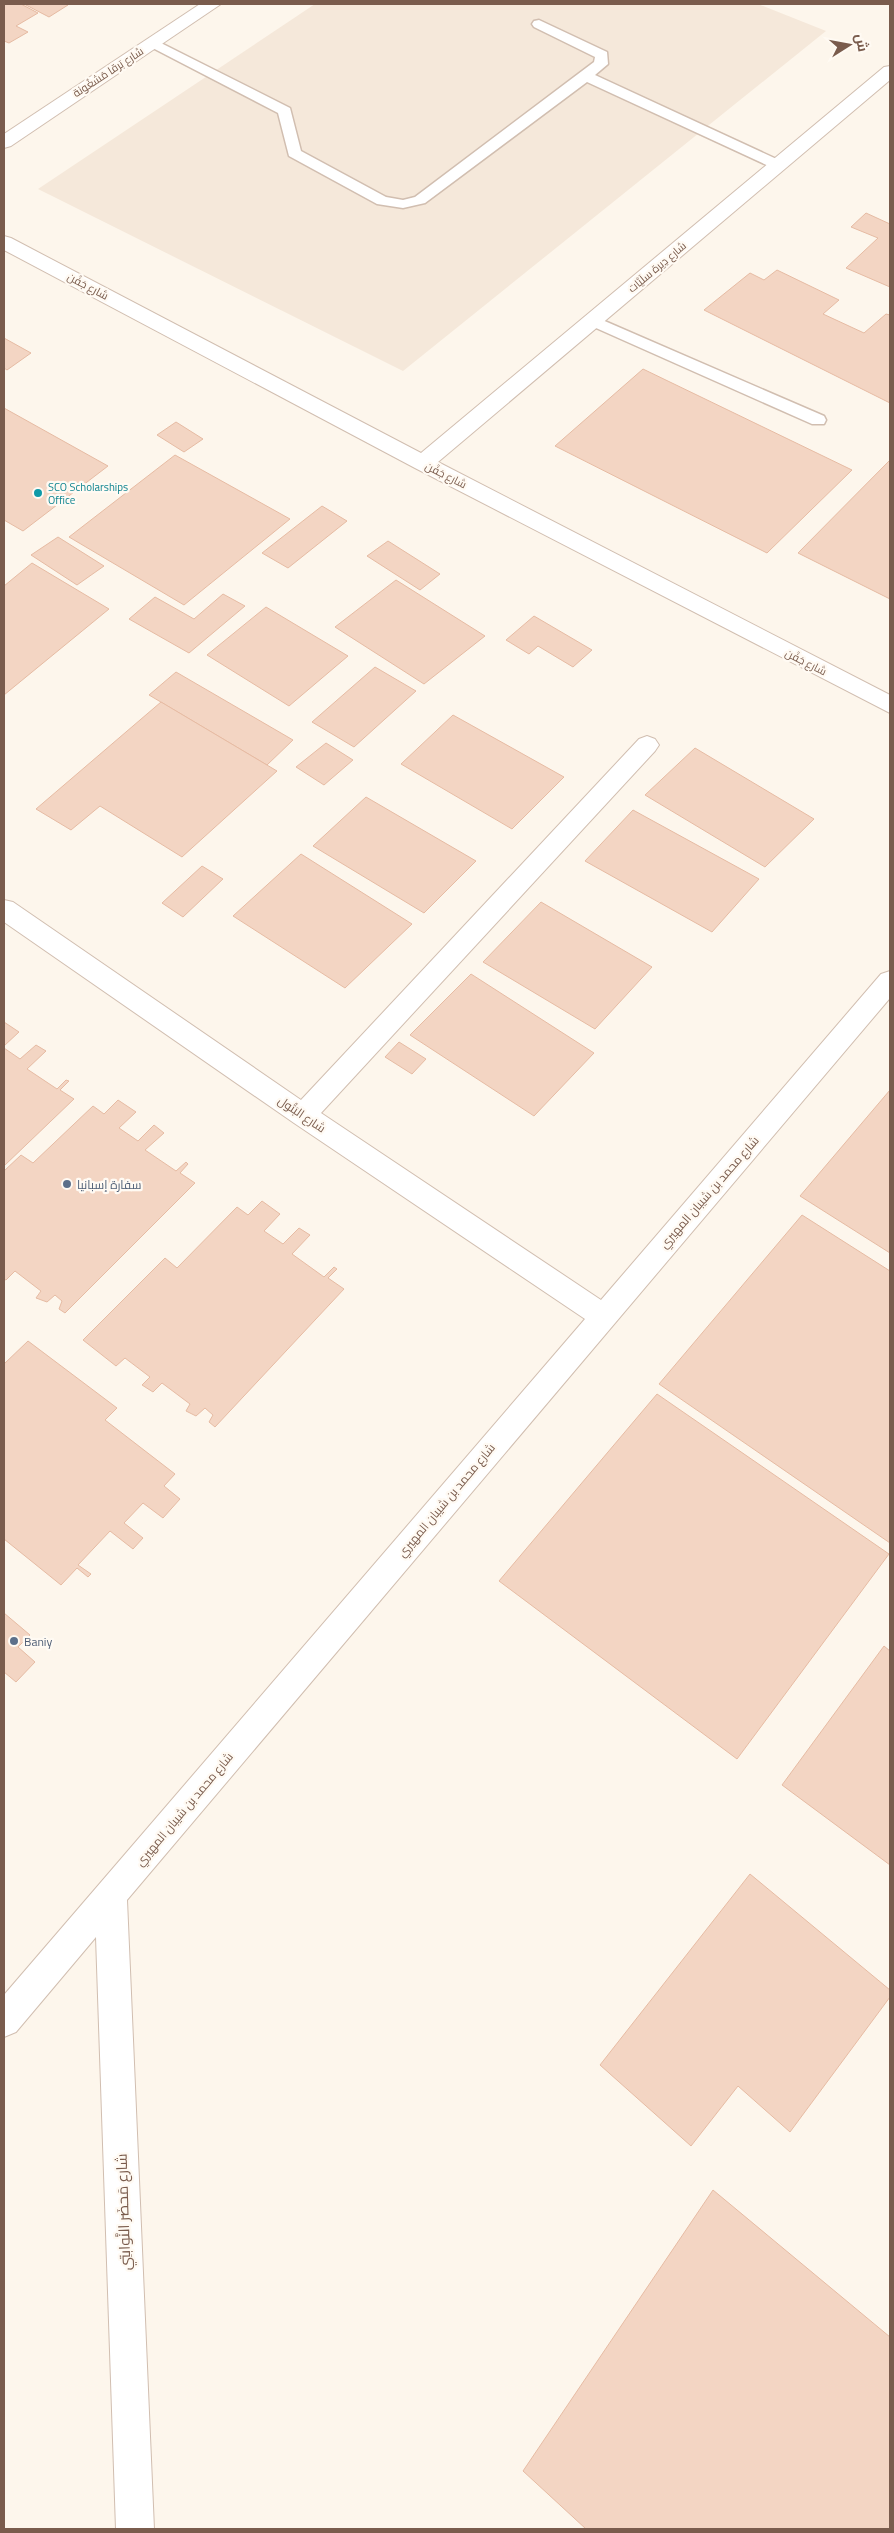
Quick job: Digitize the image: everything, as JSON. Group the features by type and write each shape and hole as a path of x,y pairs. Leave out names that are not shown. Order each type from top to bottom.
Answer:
{"street":[{"name":"شارع بَرقا مَشغُونة","path":"4,142 212,4"},
{"name":"شارع دِيرة سلَيَّات","path":"423,463 890,72"},
{"name":"شارع جَفْن","path":"4,242 423,463 890,705"},
{"path":"302,1115 647,745"},
{"name":"شارع البَتُول","path":"4,909 302,1115 603,1316"},
{"name":"شارع محمد بن شيبان المهيري","path":"4,2020 890,981"},
{"name":"شارع مَحضَر النَّوابتِي","path":"111,1895 135,2529"}],"lane":[{"path":"152,44 285,111 294,153 382,201 403,204 420,200 601,64 602,55 539,24"},
{"path":"586,76 778,166"},
{"path":"593,321 818,420"}],"shaded area":[{"path":"315,4 758,4 826,31 403,371 38,189"}],"building":[{"path":"4,4 21,4 38,13 16,26 28,32 9,43 4,41"},
{"path":"24,4 64,4 68,5 49,17"},
{"path":"866,213 890,224 890,287 846,268 878,238 851,227"},
{"path":"777,270 839,300 823,314 864,333 886,314 890,315 890,403 704,310 750,273 764,280"},
{"path":"4,338 31,353 7,370 4,368"},
{"path":"643,369 852,470 767,553 555,446"},
{"name":"SCO Scholarships Office","path":"4,408 108,466 23,531 4,520"},
{"path":"176,422 203,439 184,452 157,435"},
{"path":"175,455 290,519 184,605 69,537"},
{"path":"890,460 890,599 798,553"},
{"path":"322,506 347,521 288,568 262,553"},
{"path":"58,537 104,566 77,585 31,555"},
{"path":"388,541 440,574 420,590 367,556"},
{"path":"32,563 109,609 4,695 4,586"},
{"path":"396,580 485,636 424,684 335,627"},
{"path":"223,594 245,606 189,653 129,619 155,597 194,619"},
{"path":"266,607 348,656 289,706 207,655"},
{"path":"534,616 592,650 573,667 538,646 529,654 506,640"},
{"path":"375,667 416,691 354,747 312,722"},
{"path":"176,672 293,740 267,765 149,695"},
{"path":"161,702 277,771 182,857 100,806 71,830 36,809"},
{"path":"453,715 564,777 512,829 401,764"},
{"path":"326,743 353,760 324,785 296,767"},
{"path":"695,748 814,819 765,867 645,795"},
{"path":"366,797 476,861 424,913 313,846"},
{"path":"633,810 759,879 712,932 585,861"},
{"path":"301,854 412,924 345,988 233,916"},
{"path":"202,866 223,879 183,917 162,903"},
{"path":"541,902 652,967 595,1029 483,962"},
{"path":"471,974 594,1053 534,1116 410,1035"},
{"path":"4,1022 19,1032 4,1046"},
{"path":"399,1042 426,1059 412,1074 385,1057"},
{"path":"36,1045 46,1051 27,1069 57,1089 66,1080 69,1081 60,1090 74,1099 4,1166 4,1048 20,1059"},
{"path":"890,1090 890,1253 800,1196"},
{"path":"118,1100 136,1112 119,1128 138,1141 154,1125 164,1133 145,1150 176,1171 186,1162 188,1164 180,1173 195,1183 65,1313 59,1309 62,1301 55,1295 47,1302 36,1298 41,1291 15,1271 6,1280 4,1279 4,1171 21,1155 33,1163 93,1106 104,1114"},
{"path":"262,1201 280,1214 264,1231 283,1244 299,1228 310,1235 292,1254 324,1277 334,1267 337,1269 328,1278 344,1289 215,1427 209,1422 213,1415 205,1408 196,1416 186,1411 190,1404 162,1383 153,1392 142,1385 150,1377 125,1358 116,1366 83,1340 165,1258 177,1268 237,1207 248,1215"},
{"path":"802,1215 890,1271 890,1543 659,1384"},
{"path":"28,1341 117,1408 105,1420 175,1474 164,1486 180,1499 163,1518 143,1503 124,1523 143,1538 133,1549 110,1531 78,1565 91,1574 88,1577 77,1568 61,1585 4,1539 4,1364"},
{"path":"657,1394 889,1554 737,1759 499,1581"},
{"name":"Baniy","path":"4,1613 30,1635 18,1647 35,1662 16,1682 4,1672"},
{"path":"884,1646 890,1651 890,1865 782,1785"},
{"path":"750,1874 890,1990 890,1997 790,2132 738,2086 691,2146 600,2065"},
{"path":"713,2190 890,2337 890,2529 586,2529 523,2471"}],"place":[{"name":"SCO Scholarships Office","path":"38,493"},
{"name":"سفارة إسبانيا","path":"67,1184"},
{"name":"Baniy","path":"14,1641"}]}
